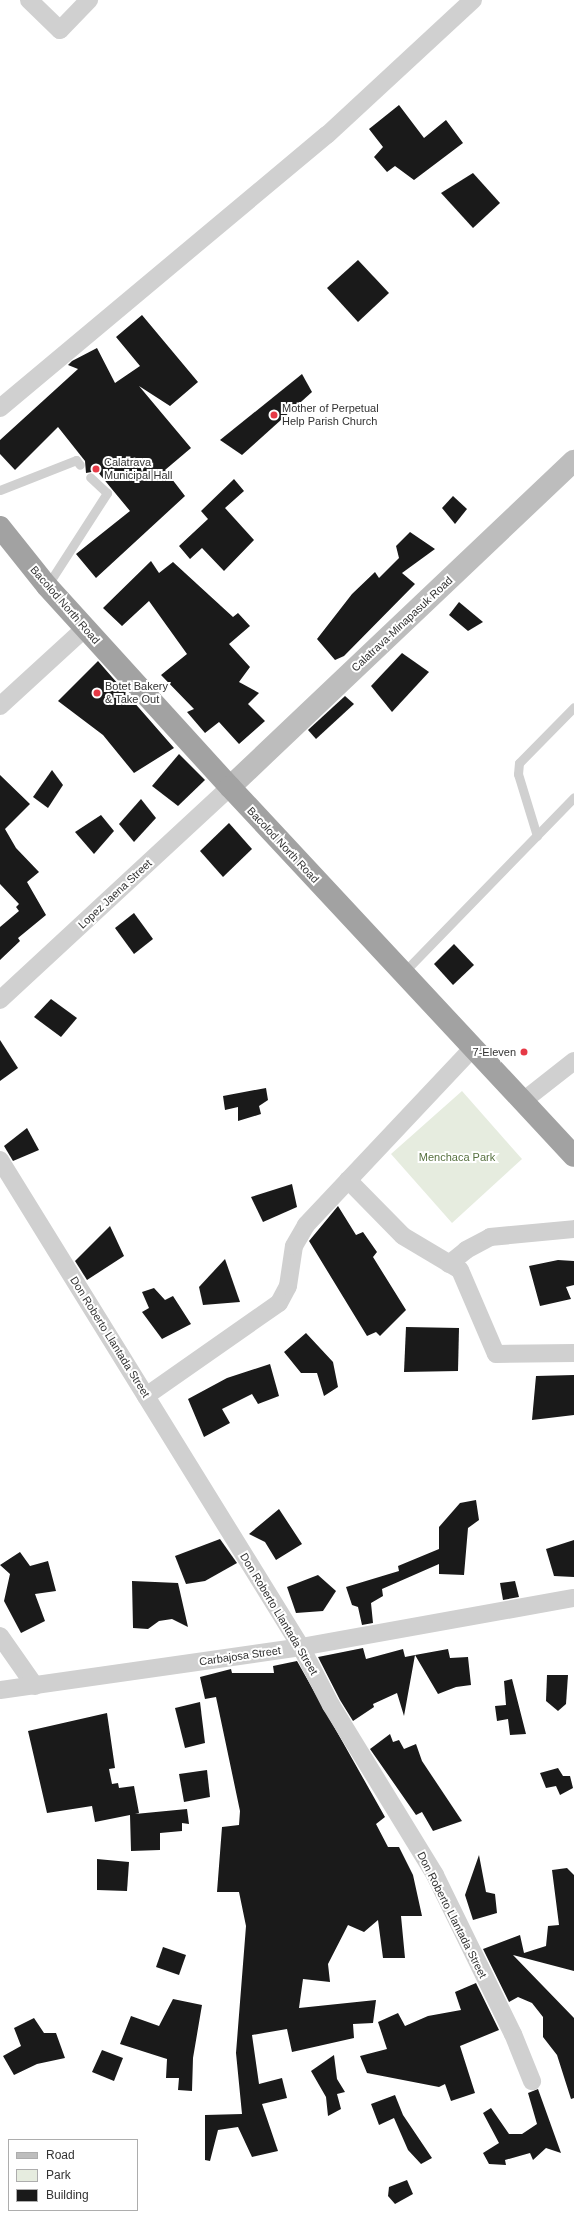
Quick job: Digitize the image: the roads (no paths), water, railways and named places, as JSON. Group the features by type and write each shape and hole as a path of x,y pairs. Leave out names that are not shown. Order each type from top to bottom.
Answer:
{"highway":[{"name":"Bacolod North Road","path":"0,527 47,586 230,787 574,1156"}],"main road":[{"name":"Calatrava-Minapasuk Road","path":"230,787 574,461"}],"street":[{"path":"29,0 60,30 89,0"},
{"path":"0,408 327,135 473,0"},
{"path":"0,706 85,628"},
{"name":"Lopez Jaena Street","path":"0,1000 230,787"},
{"path":"146,1396 279,1303 288,1286 294,1246 306,1224 473,1048"},
{"path":"523,1101 574,1061"},
{"name":"Don Roberto Llantada Street","path":"0,1160 300,1647 331,1705 435,1875 513,2034 532,2081"},
{"path":"348,1180 403,1236 460,1270 496,1354 574,1353"},
{"path":"449,1264 466,1250 490,1237 574,1229"},
{"name":"Carbajosa Street","path":"0,1690 300,1647 574,1598"},
{"path":"0,1636 35,1686"}],"lane":[{"path":"0,490 76,460 80,465"},
{"path":"47,586 107,493 90,477"},
{"path":"537,836 518,774 519,763 574,706"},
{"path":"404,973 574,797"}],"place":[{"name":"Mother of Perpetual Help Parish Church","path":"274,415"},
{"name":"Calatrava Municipal Hall","path":"96,469"},
{"name":"Botet Bakery & Take Out","path":"97,693"},
{"name":"7-Eleven","path":"524,1052"}],"park label":[{"name":"Menchaca Park","path":"457,1157"}]}
